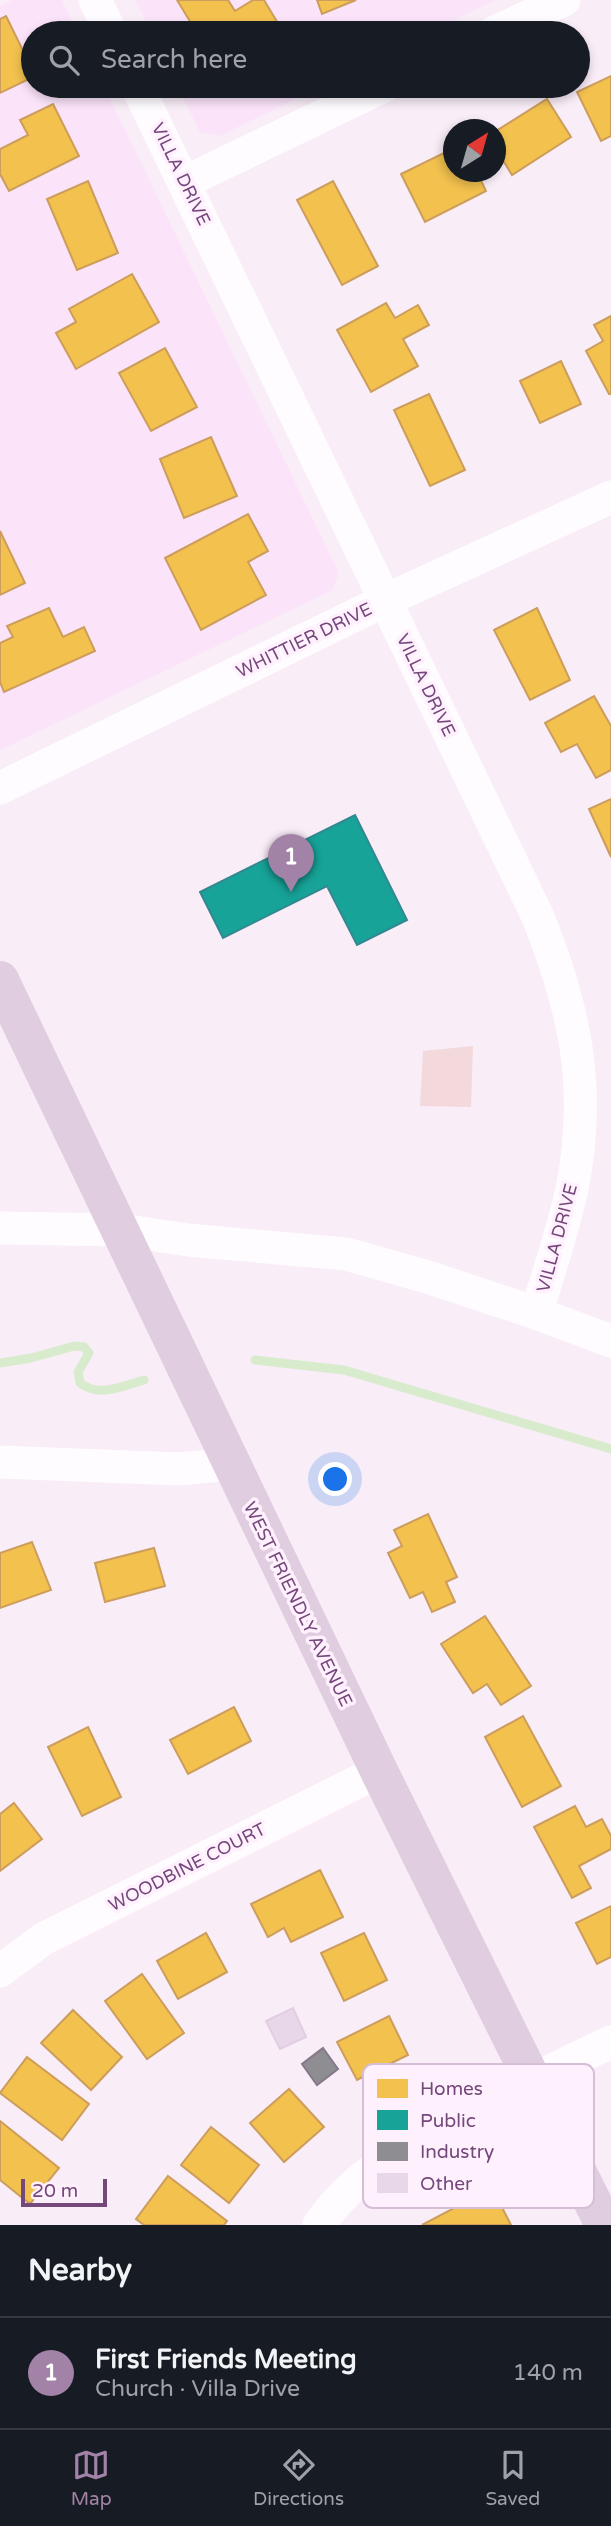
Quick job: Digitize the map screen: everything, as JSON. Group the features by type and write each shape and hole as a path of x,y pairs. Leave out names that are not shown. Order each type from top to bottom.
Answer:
{"main road":[{"name":"WEST FRIENDLY AVENUE","path":"0,980 379,1772 525,2064"},
{"name":"WEST FRIENDLY AVENUE","path":"594,2205 604,2225"}],"street":[{"path":"95,0 105,21"},
{"path":"519,21 564,0"},
{"name":"VILLA DRIVE","path":"143,98 538,917 564,985 574,1028 580,1114 577,1153 572,1190 536,1312"},
{"path":"185,182 359,98"},
{"name":"WHITTIER DRIVE","path":"0,788 386,600 611,497"},
{"path":"0,1228 121,1230 188,1240 346,1254 536,1312 611,1341"},
{"path":"0,1462 179,1469 231,1464"},
{"name":"WOODBINE COURT","path":"0,1971 43,1939 379,1772"},
{"path":"564,2064 611,2042"},
{"path":"318,2225 331,2206 363,2178"}],"shaded area":[{"path":"12,0 62,0 72,21 21,21 21,98 110,98 339,573 333,590 0,750 0,6"},
{"path":"135,0 495,0 452,21 146,21"},
{"path":"183,98 297,98 220,136 200,132"},
{"path":"473,1046 471,1107 420,1106 423,1051"}],"building: Homes":[{"path":"177,0 228,0 235,11 253,0 264,0 277,21 190,21"},
{"path":"317,0 356,0 322,14"},
{"path":"6,16 21,47 21,83 0,93 0,19"},
{"path":"611,76 611,136 601,141 580,98 590,98 590,86"},
{"path":"547,99 571,137 512,175 506,165 506,125"},
{"path":"53,104 79,156 9,191 0,174 0,149 28,135 20,120"},
{"path":"443,153 443,182 482,182 486,191 425,222 401,174"},
{"path":"88,181 118,253 77,270 47,199"},
{"path":"333,181 378,266 342,285 297,200"},
{"path":"132,274 159,322 76,369 56,333 76,322 69,309"},
{"path":"386,303 395,318 418,305 429,325 403,339 418,366 371,392 337,330"},
{"path":"611,316 609,394 586,351 603,341 594,325"},
{"path":"165,348 197,407 151,431 119,373"},
{"path":"561,361 581,404 540,423 520,381"},
{"path":"429,394 465,470 430,486 394,410"},
{"path":"211,437 237,496 184,518 160,459"},
{"path":"248,514 268,551 248,562 266,595 201,630 165,558"},
{"path":"0,531 25,583 0,595"},
{"path":"49,608 63,637 84,627 95,651 4,692 0,682 0,643 13,637 7,626"},
{"path":"537,608 570,680 530,700 494,630"},
{"path":"594,696 611,726 611,770 596,778 577,744 561,752 545,723"},
{"path":"611,799 611,857 589,809"},
{"path":"428,1514 457,1577 446,1582 455,1602 432,1612 423,1592 410,1598 388,1553 402,1546 394,1530"},
{"path":"32,1542 51,1590 0,1608 0,1553"},
{"path":"154,1548 165,1586 105,1602 95,1563"},
{"path":"485,1616 531,1686 501,1705 487,1684 473,1693 441,1644"},
{"path":"234,1707 251,1741 188,1774 170,1740"},
{"path":"523,1716 561,1786 522,1807 485,1737"},
{"path":"88,1727 121,1797 82,1816 48,1747"},
{"path":"14,1803 42,1839 0,1871 0,1814"},
{"path":"575,1806 586,1827 602,1819 611,1836 611,1849 579,1866 591,1888 572,1898 534,1827"},
{"path":"320,1870 343,1917 291,1942 284,1928 268,1937 251,1904"},
{"path":"611,1906 611,1957 597,1964 576,1923"},
{"path":"206,1933 227,1972 178,1999 157,1961"},
{"path":"364,1933 387,1980 344,2001 321,1953"},
{"path":"142,1974 184,2033 147,2059 105,2001"},
{"path":"73,2010 122,2057 91,2090 41,2043"},
{"path":"389,2016 408,2055 390,2064 363,2064 363,2077 357,2080 337,2042"},
{"path":"27,2057 89,2104 62,2140 0,2093"},
{"path":"289,2089 324,2127 284,2162 250,2123"},
{"path":"0,2121 59,2168 30,2204 0,2180"},
{"path":"211,2127 259,2165 229,2203 181,2165"},
{"path":"168,2176 227,2221 224,2225 144,2225 136,2219"},
{"path":"454,2208 502,2208 511,2225 422,2225"}],"building: Public":[{"path":"355,815 407,920 357,945 327,886 223,938 200,892"}],"building: Industry":[{"path":"323,2048 338,2069 317,2085 302,2064"}],"building: Other":[{"path":"293,2008 306,2037 280,2049 266,2021"}],"waterway":[{"path":"0,1363 74,1346 84,1347 89,1353 78,1372 80,1383 95,1390 103,1390 144,1380"},
{"path":"255,1360 344,1370 611,1449"}],"place":[{"name":"First Friends Meeting","path":"291,892"}]}
